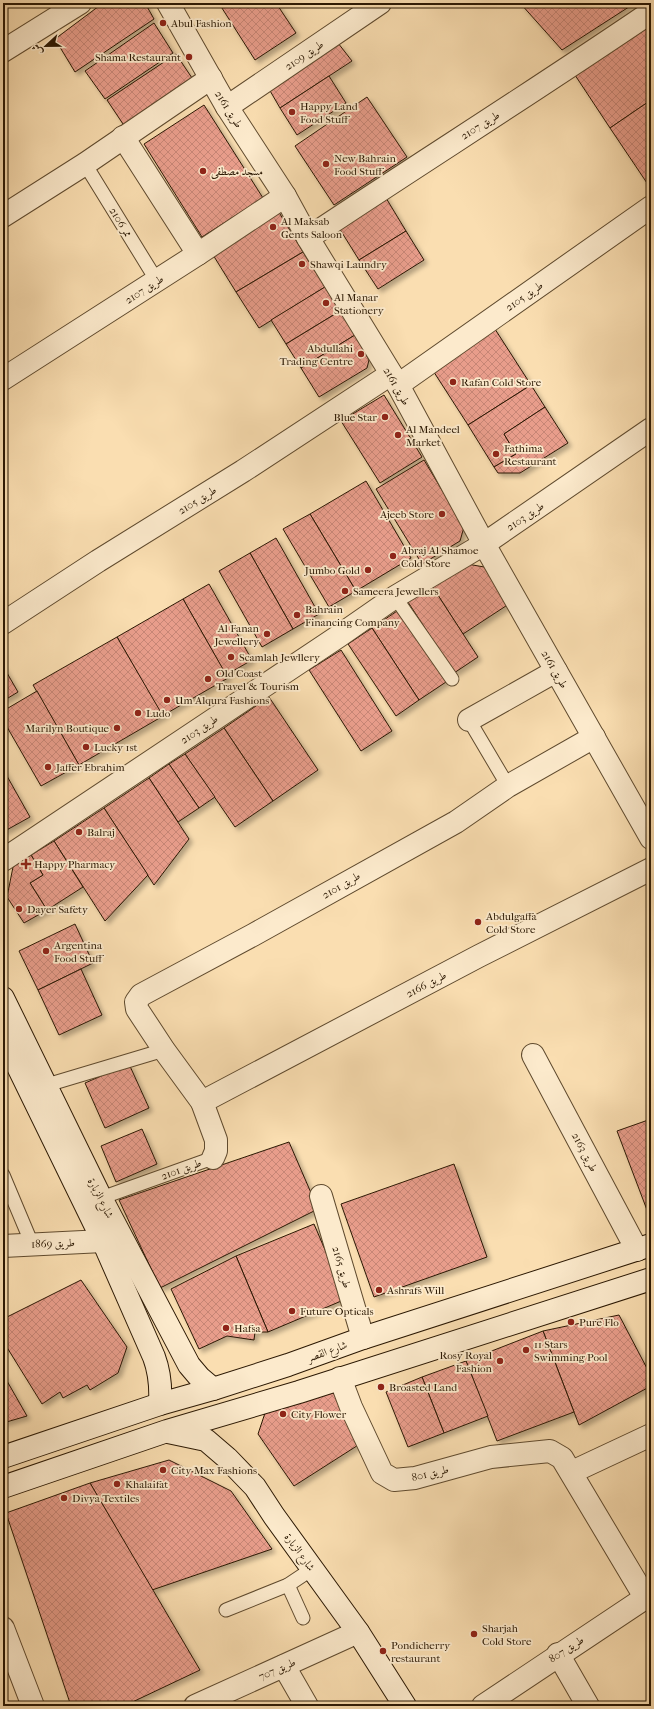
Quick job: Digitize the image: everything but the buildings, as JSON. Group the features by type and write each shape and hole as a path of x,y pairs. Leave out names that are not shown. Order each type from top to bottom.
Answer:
{"street":[{"path":"3,51 80,3"},
{"name":"طريق 2161","path":"168,3 210,78 285,196 308,238 394,380 484,544 651,838"},
{"name":"طريق 2109","path":"228,107 380,3"},
{"name":"طريق 2107","path":"308,238 434,154 526,97 651,12"},
{"path":"3,216 85,164 210,78"},
{"path":"123,138 198,254"},
{"name":"طريق 2107","path":"3,379 157,281 285,196"},
{"name":"طريق 2105","path":"3,623 98,561 394,380 651,207"},
{"name":"طريق 2103","path":"3,860 395,597 484,544 651,429"},
{"path":"469,720 556,672"},
{"name":"طريق 2101","path":"213,1158 216,1151 216,1140 202,1102 164,1050 137,1009 136,1002 141,995 253,935 456,822 508,786 594,737"},
{"name":"طريق 2166","path":"202,1102 480,956 651,869"},
{"name":"شارع الزبارة","path":"3,998 47,1085 101,1198 189,1365 200,1378 213,1389"},
{"name":"شارع الزبارة","path":"3,1036 103,1241 154,1357 160,1380 160,1404"},
{"name":"طريق 2163","path":"533,1055 644,1247"},
{"name":"طريق 2165","path":"321,1196 363,1338"},
{"name":"طريق 1869","path":"3,1246 103,1241"},
{"name":"شارع القصر","path":"3,1457 160,1404 288,1365 363,1338 644,1247"},
{"path":"3,1487 167,1432 651,1279"},
{"name":"طريق 801","path":"340,1378 351,1407 382,1473 394,1480 415,1478 491,1457 550,1451 562,1458 648,1596"},
{"name":"شارع الزبارة","path":"167,1432 206,1440 227,1458 255,1487 358,1632 405,1706"},
{"path":"572,1472 651,1435"},
{"name":"طريق 807","path":"483,1706 558,1654 648,1596"},
{"path":"3,1628 33,1706"},
{"name":"طريق 707","path":"195,1706 358,1632"},
{"path":"558,1654 588,1706"},
{"path":"284,1666 306,1706"}],"lane":[{"name":"ممر 2106","path":"85,164 157,281"},
{"path":"395,597 452,679"},
{"path":"469,720 508,786"},
{"path":"47,1085 164,1050"},
{"name":"طريق 2101","path":"101,1198 213,1158"},
{"path":"5,1183 32,1244"},
{"path":"226,1610 288,1584 312,1569"},
{"path":"288,1584 303,1618"}],"place":[{"name":"Abul Fashion","path":"163,23"},
{"name":"Shama Restaurant","path":"189,57"},
{"name":"Happy Land Food Stuff","path":"292,112"},
{"name":"New Bahrain Food Stuff","path":"326,164"},
{"name":"مسجد مصطفى","path":"203,171"},
{"name":"Al Maksab Gents Saloon","path":"273,227"},
{"name":"Shawqi Laundry","path":"302,264"},
{"name":"Al Manar Stationery","path":"326,303"},
{"name":"Abdullahi Trading Centre","path":"361,354"},
{"name":"Rafan Cold Store","path":"453,382"},
{"name":"Blue Star","path":"385,417"},
{"name":"Al Mandeel Market","path":"398,435"},
{"name":"Fathima Restaurant","path":"496,454"},
{"name":"Ajeeb Store","path":"442,514"},
{"name":"Abraj Al Shamoe Cold Store","path":"393,556"},
{"name":"Jumbo Gold","path":"368,570"},
{"name":"Sameera Jewellers","path":"345,591"},
{"name":"Bahrain Financing Company","path":"297,615"},
{"name":"Al Fanan Jewellery","path":"267,634"},
{"name":"Scamlah Jewllery","path":"231,657"},
{"name":"Old Coast Travel & Tourism","path":"208,679"},
{"name":"Um Alqura Fashions","path":"167,700"},
{"name":"Ludo","path":"138,713"},
{"name":"Marilyn Boutique","path":"117,728"},
{"name":"Lucky 1st","path":"86,747"},
{"name":"Jaffer Ebrahim","path":"48,767"},
{"name":"Balraj","path":"79,832"},
{"name":"Happy Pharmacy","path":"26,864"},
{"name":"Dayer Safety","path":"19,909"},
{"name":"Abdulgaffa Cold Store","path":"478,922"},
{"name":"Argentina Food Stuff","path":"46,951"},
{"name":"Ashrafs Will","path":"379,1290"},
{"name":"Future Opticals","path":"292,1311"},
{"name":"Pure Flo","path":"571,1322"},
{"name":"Hafsa","path":"226,1328"},
{"name":"11 Stars Swimming Pool","path":"526,1350"},
{"name":"Rosy Royal Fashion","path":"500,1361"},
{"name":"Broasted Land","path":"381,1387"},
{"name":"City Flower","path":"283,1414"},
{"name":"City Max Fashions","path":"163,1470"},
{"name":"Khalaifat","path":"117,1484"},
{"name":"Divya Textiles","path":"64,1498"},
{"name":"Sharjah Cold Store","path":"474,1634"},
{"name":"Pondicherry restaurant","path":"383,1651"}]}
